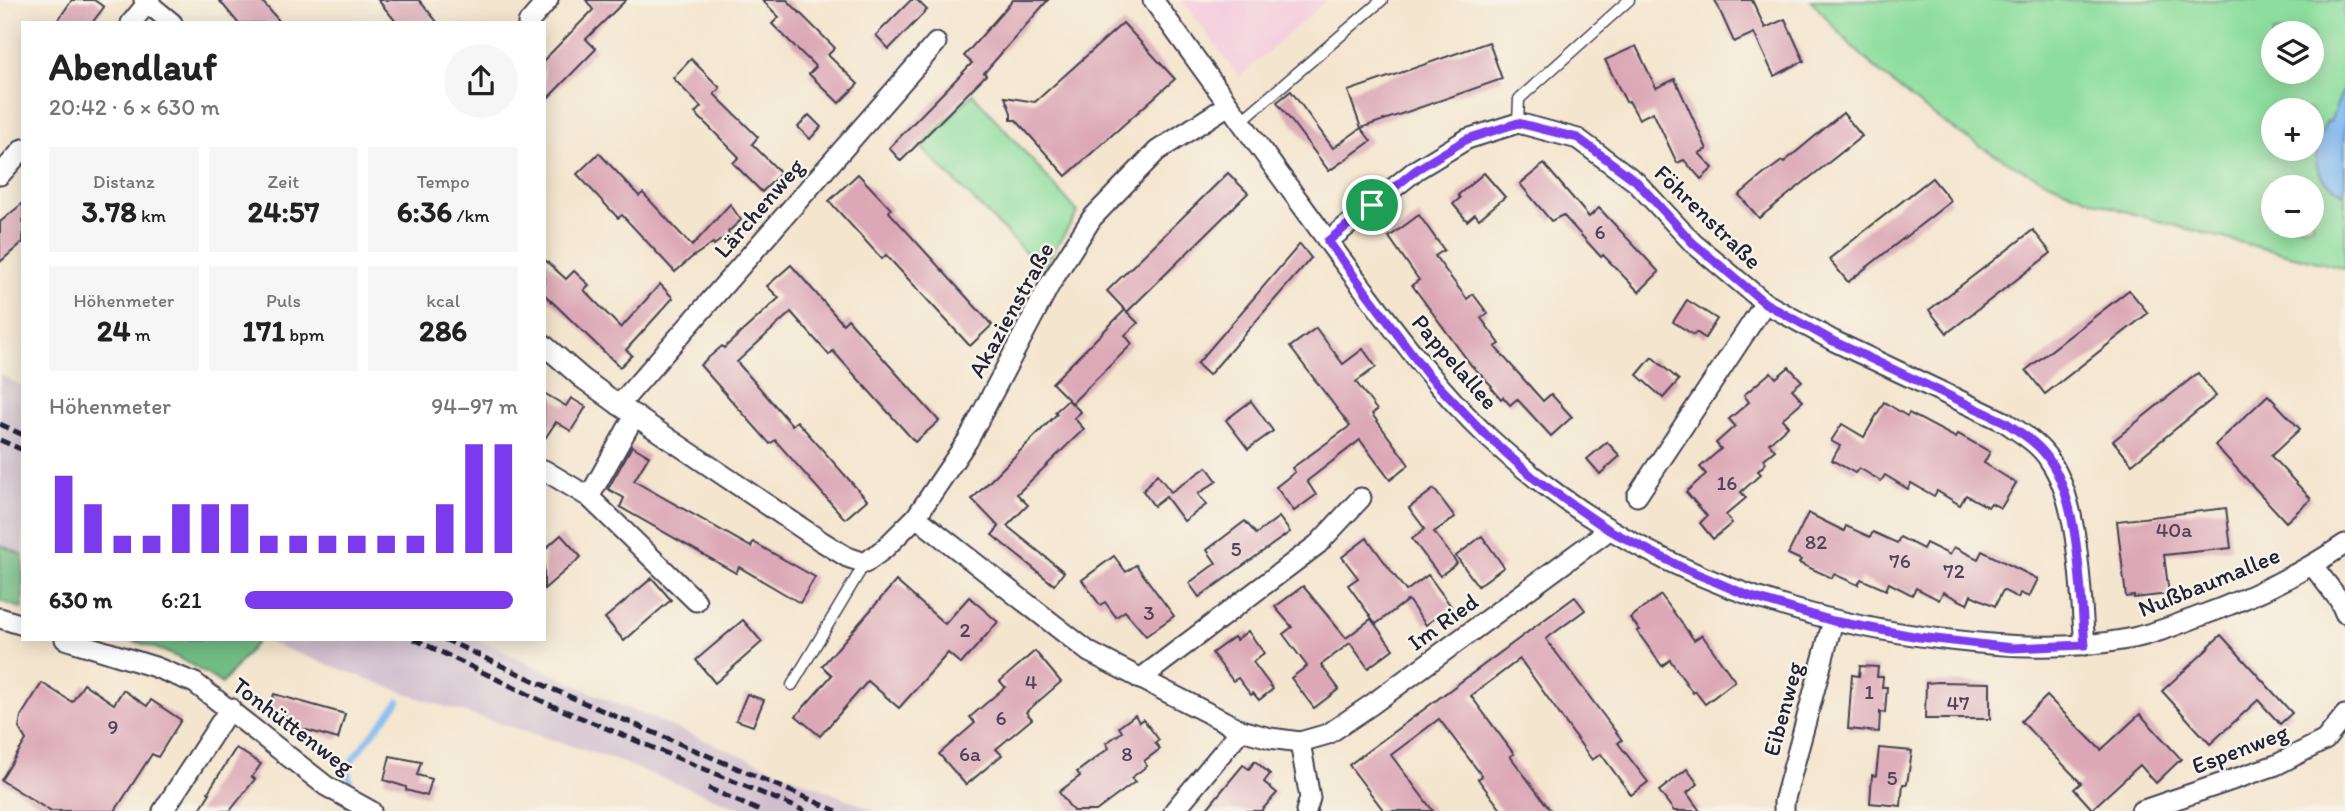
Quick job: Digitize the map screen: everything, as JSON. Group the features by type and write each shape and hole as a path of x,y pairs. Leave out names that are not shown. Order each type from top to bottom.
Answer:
{"street":[{"path":"530,21 548,0"},
{"name":"Pappelallee","path":"1153,0 1227,106 1427,374 1486,435 1535,479 1609,530 1683,568 1749,596 1833,621"},
{"path":"132,21 147,1 170,21"},
{"name":"Lärchenweg","path":"627,410 936,43"},
{"name":"Akazienstraße","path":"865,562 884,549 916,517 968,440 1050,284 1092,219 1157,151 1227,106"},
{"path":"1328,241 1416,170 1467,139 1518,123"},
{"name":"Föhrenstraße","path":"1518,123 1578,138 1636,181 1693,243 1765,303 1833,341 2005,422 2031,440 2050,460 2070,501 2085,645"},
{"path":"0,175 21,151"},
{"name":"Föhrenstraße","path":"1637,496 1765,303"},
{"path":"546,347 582,378 627,410 821,541 847,557 865,562"},
{"path":"589,497 627,410"},
{"path":"546,471 589,497 696,601"},
{"path":"1140,680 1318,544 1361,498"},
{"name":"Im Ried","path":"916,517 1089,652 1241,730 1300,742 1328,734 1371,705 1609,530"},
{"name":"Nußbaumallee","path":"1833,621 1919,637 2012,648 2085,645 2152,634 2263,591 2313,566 2345,544"},
{"path":"2313,566 2340,601 2345,613"},
{"path":"0,618 21,624"},
{"name":"Eibenweg","path":"1784,811 1784,802 1833,621"},
{"name":"Tonhüttenweg","path":"71,641 195,682 326,786 372,811"},
{"path":"163,811 230,708"},
{"name":"Espenweg","path":"2141,811 2276,765 2325,740 2345,715"},
{"path":"1174,811 1241,730"},
{"path":"1300,742 1310,798 1306,811"}],"lane":[{"path":"1240,122 1382,0"},
{"path":"1518,123 1519,99 1629,0"},
{"name":"Akazienstraße","path":"792,685 865,562"}],"shaded area":[{"path":"1182,0 1327,0 1239,77"},
{"path":"0,374 21,386 21,554 0,545"},
{"path":"264,641 480,641 601,697 875,811 747,811 610,758 427,701"}],"green space":[{"path":"1811,0 2345,0 2345,269 2124,211 2049,182 2012,164 1943,122 1879,71"},
{"path":"973,94 1078,212 1042,269 920,146"},
{"path":"0,545 21,554 21,608 0,601"},
{"path":"132,641 257,641 222,684 153,647"}],"water":[{"path":"2345,87 2345,195 2328,183 2317,168 2316,161 2324,161 2324,128 2327,121 2330,122"}],"building":[{"path":"72,0 94,0 104,7 94,21 57,21"},
{"path":"219,0 261,0 279,21 236,21"},
{"path":"378,0 419,0 436,21 395,21"},
{"path":"586,0 626,0 586,39 596,49 546,100 546,58 593,10"},
{"path":"762,0 787,0 835,48 828,55 858,84 839,103 809,74 816,67 772,24 779,17"},
{"path":"911,0 917,0 927,10 889,49 876,35"},
{"path":"1013,0 1048,0 984,73 986,75 901,161 889,148 972,63 964,56"},
{"path":"1715,0 1752,0 1765,28 1785,19 1804,61 1774,76 1754,33 1734,42"},
{"path":"1123,23 1175,79 1066,176 1016,120 1011,120 1005,97 1035,102"},
{"path":"1489,42 1502,79 1361,128 1348,91"},
{"path":"1636,46 1656,88 1675,79 1707,149 1699,153 1713,168 1701,179 1684,160 1677,163 1653,112 1639,119 1629,101 1626,102 1605,60"},
{"path":"691,59 720,88 714,94 758,137 752,144 781,173 762,192 733,163 739,157 695,113 701,107 673,78"},
{"path":"1291,91 1333,148 1361,128 1371,141 1329,171 1277,102"},
{"path":"1843,113 1862,136 1759,218 1739,195"},
{"path":"809,115 821,127 810,139 798,127"},
{"path":"599,153 639,196 643,193 692,246 730,204 741,220 729,234 691,258 675,272 622,215 618,218 577,174"},
{"path":"1544,164 1589,217 1599,208 1659,272 1639,292 1603,255 1601,257 1563,215 1551,221 1520,184"},
{"path":"1228,173 1248,193 1127,312 1107,291"},
{"path":"1484,173 1505,197 1479,219 1475,214 1467,221 1453,204 1460,198 1458,195"},
{"path":"858,174 992,325 970,346 886,255 882,259 829,201"},
{"path":"1932,178 1951,201 1848,282 1829,259"},
{"path":"21,205 21,244 0,262 0,222"},
{"path":"1419,215 1444,250 1435,256 1467,299 1473,294 1488,314 1481,318 1500,344 1495,347 1543,401 1551,394 1572,417 1551,436 1517,399 1510,405 1503,397 1501,399 1471,365 1412,285 1419,280 1389,237"},
{"path":"2033,230 2051,253 1947,333 1929,310"},
{"path":"1300,244 1311,258 1209,375 1197,364"},
{"path":"546,261 566,279 574,271 589,285 584,290 621,328 660,284 673,298 626,350 632,355 620,367 546,296"},
{"path":"791,265 843,324 848,319 939,421 915,442 833,351 829,355 791,312 737,362 792,425 797,421 867,500 845,519 775,440 770,444 700,365 722,346 724,348 779,298 767,286"},
{"path":"2129,290 2148,313 2045,394 2026,370"},
{"path":"1687,300 1717,319 1705,338 1696,332 1694,335 1673,322"},
{"path":"1125,310 1138,323 1125,335 1132,344 1072,403 1052,383"},
{"path":"1316,328 1343,364 1363,349 1376,367 1356,382 1377,410 1372,414 1409,465 1390,480 1360,440 1307,481 1316,495 1294,511 1276,487 1295,472 1292,468 1350,426 1290,347"},
{"path":"1652,357 1679,380 1663,398 1637,375"},
{"path":"1789,367 1802,381 1792,389 1803,401 1782,419 1788,426 1769,443 1775,450 1764,459 1766,463 1758,471 1761,474 1741,492 1746,498 1726,515 1732,523 1713,539 1700,523 1707,516 1686,492 1706,474 1700,467 1721,449 1716,443 1735,426 1729,419 1749,402 1744,395 1771,372 1776,378"},
{"path":"2198,373 2216,396 2132,464 2113,441"},
{"path":"546,394 566,406 571,398 586,407 571,431 556,422 546,437"},
{"path":"2268,395 2300,429 2271,456 2311,499 2286,522 2215,445"},
{"path":"1068,400 1081,412 1074,418 1084,429 1017,494 1028,505 1007,526 1064,572 1054,585 992,535 999,527 972,499"},
{"path":"1251,401 1273,431 1248,449 1226,420"},
{"path":"1884,402 1907,416 1909,413 1956,438 1958,434 1990,452 1984,463 2016,483 2001,508 1991,503 1988,507 1966,495 1960,505 1937,491 1934,496 1911,483 1908,489 1885,475 1881,481 1859,468 1855,473 1832,460 1840,446 1831,441 1842,424 1864,437"},
{"path":"1607,442 1620,456 1600,474 1587,459"},
{"path":"632,446 649,456 634,481 751,547 753,542 815,577 800,603 739,567 736,573 620,507 624,498 608,489"},
{"path":"1207,467 1217,481 1198,494 1206,505 1184,521 1166,497 1154,506 1143,491 1157,474 1171,492"},
{"path":"1434,489 1455,517 1434,532 1457,563 1440,576 1412,539 1425,529 1409,508"},
{"path":"2226,508 2231,548 2164,555 2169,594 2126,597 2117,521"},
{"path":"1808,513 1844,531 1846,526 1870,537 1873,532 1897,543 1900,537 1923,549 1926,543 1950,555 1954,547 1978,559 1982,551 2038,579 2029,597 2020,593 2018,598 2003,590 1995,606 1971,595 1967,604 1943,592 1939,600 1916,588 1912,595 1889,583 1886,590 1861,579 1858,585 1834,574 1832,578 1799,563 1801,560 1788,554"},
{"path":"1279,517 1290,532 1199,597 1189,583 1216,563 1207,550 1245,521 1256,534"},
{"path":"561,535 581,557 546,587 546,548"},
{"path":"1482,536 1504,567 1478,586 1456,556"},
{"path":"1367,538 1406,591 1428,575 1451,606 1426,625 1408,600 1376,624 1348,585 1358,578 1342,557"},
{"path":"1114,556 1126,572 1136,565 1174,616 1146,636 1125,611 1116,617 1105,602 1100,605 1082,580"},
{"path":"652,578 671,600 624,641 605,618"},
{"path":"896,581 945,624 969,597 998,622 961,664 948,653 899,708 868,681 820,736 796,716 832,675 822,666"},
{"path":"1303,586 1346,638 1371,619 1393,649 1368,668 1350,643 1321,665 1339,689 1314,708 1291,678 1307,666 1283,634 1292,627 1275,607"},
{"path":"1661,595 1694,640 1702,635 1735,681 1705,704 1695,691 1693,693 1670,660 1662,666 1630,618"},
{"path":"1575,597 1585,610 1546,639 1622,740 1618,743 1648,782 1631,795 1601,754 1592,760 1520,659 1471,696 1514,754 1510,756 1551,811 1502,811 1478,779 1482,776 1439,719 1391,755 1433,811 1384,811 1349,765"},
{"path":"743,620 762,642 715,683 696,660"},
{"path":"1248,631 1264,653 1253,662 1273,689 1259,700 1253,693 1251,695 1238,678 1233,681 1212,653 1234,637 1236,640"},
{"path":"2221,635 2292,713 2280,724 2258,700 2210,744 2162,691"},
{"path":"1035,651 1061,682 1026,712 1032,719 996,749 1002,755 966,785 939,754 975,723 970,717 1005,687 1000,681"},
{"path":"1860,666 1878,667 1877,677 1883,677 1882,687 1887,687 1885,713 1880,712 1879,732 1848,729 1852,675 1859,676"},
{"path":"42,683 72,702 84,684 114,704 123,690 147,706 151,700 181,720 158,757 152,754 115,811 50,811 1,780 26,740 19,728 21,716"},
{"path":"1926,683 1990,683 1990,719 1925,719"},
{"path":"274,694 345,714 338,739 282,723 285,715 269,711"},
{"path":"747,694 764,700 753,726 736,720"},
{"path":"2047,696 2101,750 2140,714 2181,759 2156,783 2140,765 2092,809 2074,789 2081,783 2021,721"},
{"path":"1135,715 1139,722 1143,719 1159,740 1155,743 1160,749 1144,761 1147,766 1131,778 1135,782 1096,811 1073,811 1059,792 1080,776 1077,772 1109,748 1106,743 1122,732 1119,727"},
{"path":"236,748 261,764 252,777 255,779 230,811 199,811 210,793 208,792"},
{"path":"1879,748 1912,751 1907,784 1903,784 1901,806 1870,803 1872,775 1876,776"},
{"path":"390,756 421,762 417,775 432,779 427,796 384,780"},
{"path":"1255,761 1270,774 1264,782 1277,793 1261,811 1205,811 1243,765 1249,769"},
{"path":"1687,769 1698,784 1687,793 1700,811 1674,811 1659,791"}],"waterway":[{"path":"350,782 348,769 354,757 399,701"}],"railway":[{"path":"0,424 21,434"},
{"path":"0,440 21,449"},
{"path":"418,641 548,704 805,811"},
{"path":"448,641 552,689 837,811"},
{"path":"708,788 760,811"}],"route":[{"path":"1518,123 1578,138 1636,181 1693,243 1765,303 1833,341 2005,422 2031,440 2050,460 2070,501 2085,645 2012,648 1919,637 1833,621 1749,596 1683,568 1609,530 1535,479 1486,435 1427,374 1328,241 1372,205 1416,170 1467,139 1518,123"}]}
